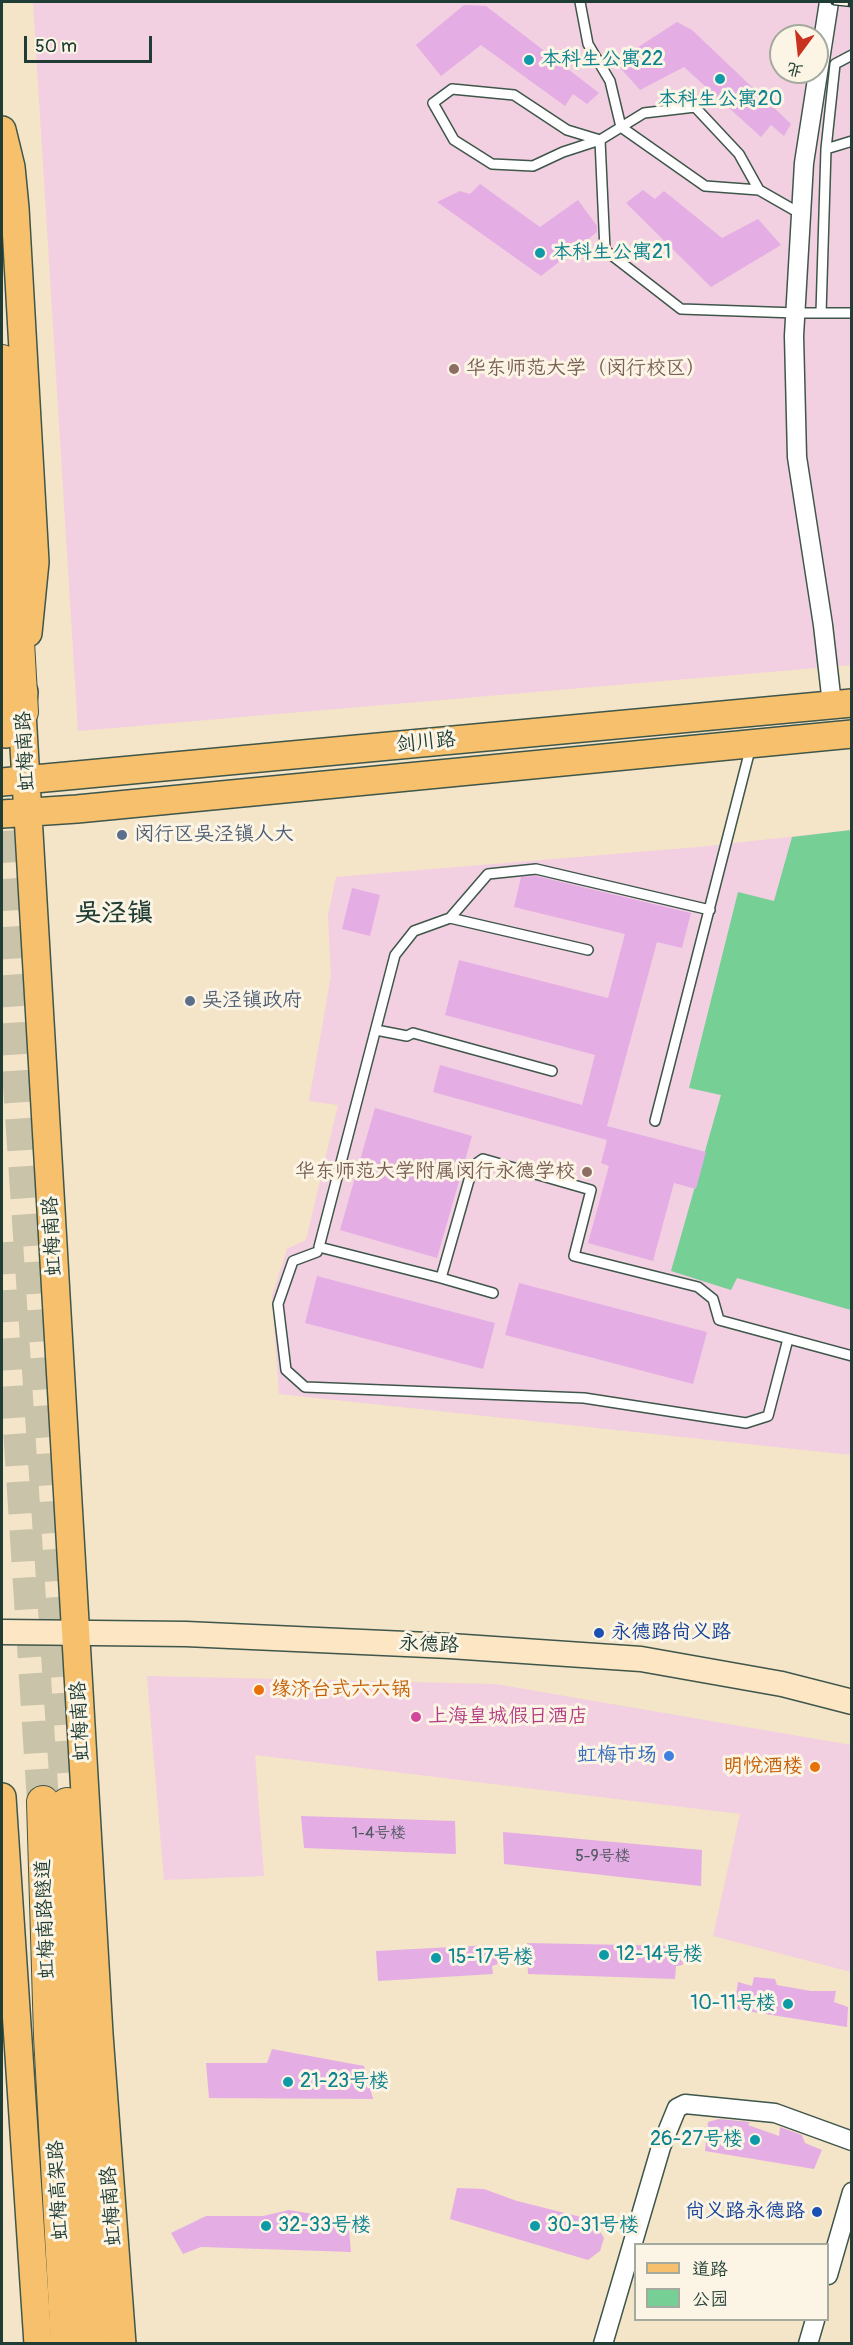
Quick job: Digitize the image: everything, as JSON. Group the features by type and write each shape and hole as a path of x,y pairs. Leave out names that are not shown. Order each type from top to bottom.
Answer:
{"highway":[{"path":"2,362 22,712"},
{"name":"虹梅南路隧道","path":"55,1803 63,2036"},
{"name":"虹梅高架路","path":"63,2036 67,2343"},
{"name":"虹梅高架路","path":"63,2036 93,2343"}],"main road":[{"name":"虹梅南路","path":"2,130 11,167 15,208 34,562 22,712 13,781"},
{"name":"虹梅南路","path":"2,651 76,1631 99,2034 122,2343"},
{"name":"剑川路","path":"13,781 842,703"},
{"name":"剑川路","path":"13,813 852,734"},
{"path":"2,1797 38,2343"}],"street":[{"path":"829,2 804,163 796,314 797,457 824,625 842,703"},
{"name":"永德路","path":"2,1632 76,1631 186,1634 450,1646 641,1659 782,1684 852,1702"},
{"path":"603,2343 661,2147 677,2108 685,2104 775,2113 852,2141"},
{"path":"829,2272 852,2192"},
{"path":"808,2343 814,2321"}],"lane":[{"path":"580,2 588,44 610,81 621,127 705,186 759,190 801,214"},
{"path":"822,313 826,149 835,64 852,55"},
{"path":"600,140 567,130 514,94 452,89 433,103 454,140 492,164 533,166 563,152 600,140 644,113 695,107 739,154 759,190"},
{"path":"600,140 605,250 681,309 796,314 852,313"},
{"path":"826,149 852,141"},
{"path":"656,1121 751,744"},
{"path":"493,1293 319,1247 395,955 414,931 450,918 488,874 536,869 710,910"},
{"path":"450,918 588,950"},
{"path":"376,1030 407,1036 413,1033 552,1071"},
{"path":"441,1278 473,1166 483,1159 591,1190 574,1256 698,1287 713,1299 719,1320 852,1356"},
{"path":"317,1252 293,1261 278,1304 286,1370 305,1387 584,1398 746,1423 768,1416 788,1339"}],"shaded area":[{"name":"华东师范大学（闵行校区）","path":"33,2 851,2 851,665 78,731"},
{"name":"华东师范大学附属闵行永德学校","path":"851,830 851,1455 279,1394 272,1296 287,1249 306,1240 338,1105 309,1101 331,976 328,915 336,877 699,847"},
{"path":"147,1676 495,1684 851,1745 851,1972 713,1936 740,1814 255,1755 264,1876 164,1880"}],"green space":[{"path":"851,830 851,1310 737,1278 731,1290 671,1271 721,1095 689,1088 738,892 774,901 792,837"}],"building":[{"name":"本科生公寓22","path":"464,5 486,6 599,93 587,104 573,94 565,106 481,45 441,76 416,45"},
{"name":"本科生公寓20","path":"677,22 692,30 791,124 784,136 771,125 761,137 684,67 640,90 615,62"},
{"name":"本科生公寓21","path":"480,184 540,227 578,200 597,226 597,232 541,276 437,202 460,191 470,194"},
{"path":"643,190 655,199 664,191 722,238 758,219 781,245 711,287 626,203"},
{"path":"536,876 691,913 682,948 657,942 607,1126 706,1152 696,1189 674,1183 653,1261 588,1243 609,1166 601,1163 607,1140 433,1092 440,1065 582,1105 595,1055 445,1015 459,960 608,998 625,934 514,907 521,877"},
{"path":"352,888 380,895 370,936 342,929"},
{"path":"375,1108 472,1136 437,1258 340,1230"},
{"path":"317,1276 495,1323 483,1369 305,1323"},
{"path":"519,1283 707,1332 693,1384 505,1335"},
{"path":"301,1816 455,1821 456,1854 304,1848"},
{"path":"503,1832 702,1850 701,1886 504,1864"},
{"name":"12-14号楼","path":"527,1943 680,1946 683,1965 676,1966 675,1979 528,1974"},
{"name":"15-17号楼","path":"491,1945 498,1964 492,1966 493,1974 378,1981 376,1951"},
{"name":"10-11号楼","path":"754,1977 775,1979 777,1985 811,1991 836,1991 834,2002 848,2007 847,2027 734,2009 738,1982 752,1986"},
{"name":"21-23号楼","path":"272,2049 364,2066 373,2099 209,2098 206,2063 267,2063"},
{"name":"26-27号楼","path":"719,2119 750,2122 748,2125 779,2136 780,2127 802,2135 805,2143 822,2150 814,2169 705,2151 708,2122"},
{"name":"30-31号楼","path":"457,2188 484,2189 517,2201 593,2220 604,2238 600,2251 588,2260 450,2219"},
{"name":"32-33号楼","path":"289,2210 348,2220 351,2252 201,2247 183,2254 171,2233 206,2216 263,2216"}],"tunnel":[{"path":"2,831 67,1804"},
{"path":"7,1242 43,1802"}],"railway":[{"path":"834,2 852,4"}],"place":[{"name":"本科生公寓22","path":"529,60"},
{"name":"本科生公寓20","path":"720,79"},
{"name":"本科生公寓21","path":"540,253"},
{"name":"华东师范大学（闵行校区）","path":"454,369"},
{"name":"闵行区吴泾镇人大","path":"122,835"},
{"name":"吴泾镇政府","path":"190,1001"},
{"name":"华东师范大学附属闵行永德学校","path":"587,1172"},
{"name":"永德路尚义路","path":"599,1633"},
{"name":"缘济台式六六锅","path":"259,1690"},
{"name":"上海皇城假日酒店","path":"416,1717"},
{"name":"虹梅市场","path":"669,1756"},
{"name":"明悦酒楼","path":"815,1767"},
{"name":"12-14号楼","path":"604,1955"},
{"name":"15-17号楼","path":"436,1958"},
{"name":"10-11号楼","path":"788,2004"},
{"name":"21-23号楼","path":"288,2082"},
{"name":"26-27号楼","path":"755,2140"},
{"name":"尚义路永德路","path":"817,2212"},
{"name":"32-33号楼","path":"266,2226"},
{"name":"30-31号楼","path":"535,2226"}],"district":[{"name":"吴泾镇","path":"114,914"}]}
